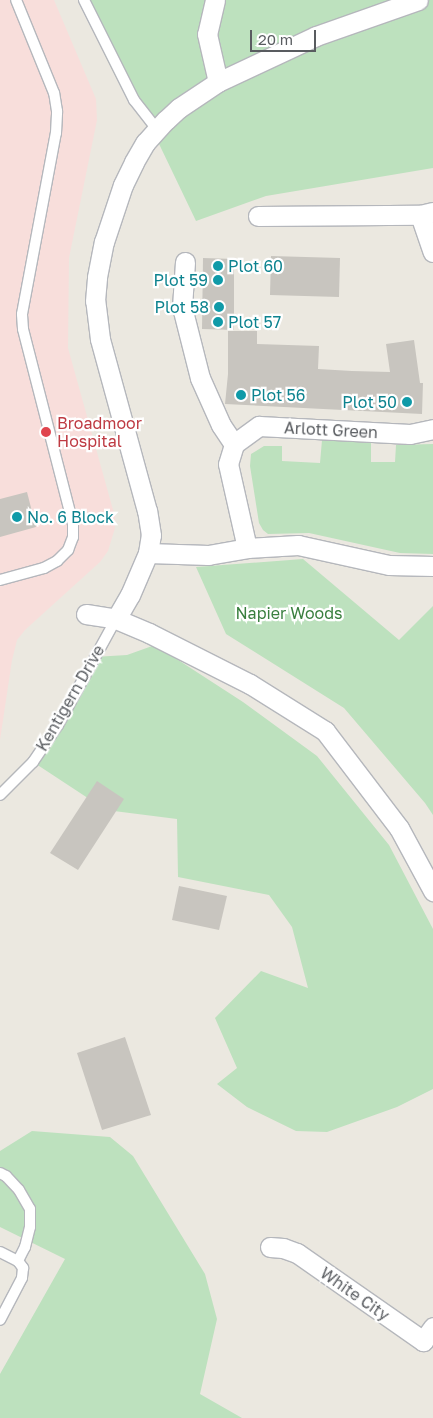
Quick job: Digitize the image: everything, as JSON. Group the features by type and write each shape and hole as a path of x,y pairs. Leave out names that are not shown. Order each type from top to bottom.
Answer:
{"street":[{"path":"215,0 207,34 218,82"},
{"path":"116,619 130,595 148,553 151,535 147,511 100,339 95,301 97,277 104,242 123,185 134,162 157,129 179,108 218,82 316,36 418,0"},
{"path":"258,216 427,214 433,252"},
{"path":"185,262 182,307 200,378 221,425 234,444 228,464 246,548"},
{"name":"Arlott Green","path":"234,444 259,426 410,434 433,428"},
{"path":"148,553 208,555 246,548 298,545 389,565 433,566"},
{"path":"86,614 116,619 149,633 250,684 325,731 399,828 433,891"},
{"name":"White City","path":"270,1248 283,1248 297,1253 423,1341 433,1328"}],"lane":[{"path":"0,580 44,568 57,562 68,550 73,537 73,524 22,328 22,314 54,142 56,110 54,93 16,0"},
{"path":"84,0 134,100 157,129"},
{"name":"Kentigern Drive","path":"0,795 33,762 58,725 116,619"},
{"path":"0,1174 6,1176 19,1190 30,1208 30,1227 25,1246 18,1261"},
{"path":"0,1252 18,1261 23,1268 22,1278 0,1320"}],"shaded area":[{"name":"Broadmoor Hospital","path":"0,0 54,0 96,99 97,120 69,258 68,348 115,517 115,528 108,551 100,562 25,630 17,640 12,660 0,740"}],"green space":[{"path":"90,0 433,0 433,168 266,196 196,221"},
{"path":"322,440 371,442 371,462 395,462 396,445 433,444 433,554 400,553 309,533 268,534 263,530 259,523 250,466 251,454 264,446 282,446 282,461 320,463"},
{"name":"Napier Woods","path":"303,559 399,640 433,606 433,815 425,803 344,708 226,634 196,567"},
{"path":"155,645 243,702 317,756 389,845 433,929 433,1089 397,1107 327,1132 296,1131 247,1107 217,1084 237,1068 215,1018 261,971 308,988 292,927 269,895 178,877 177,819 106,810 33,762 94,657 127,655"},
{"path":"32,1131 110,1137 133,1156 205,1274 217,1319 200,1394 242,1418 0,1418 0,1374 65,1259 0,1227 0,1151"}],"building":[{"path":"271,256 340,258 339,297 270,295"},
{"path":"203,258 234,259 234,330 202,329"},
{"path":"228,331 257,331 257,344 319,346 318,369 352,371 390,372 386,344 414,340 420,383 423,383 422,414 225,404 228,374"},
{"name":"No. 6 Block","path":"27,492 36,527 0,537 0,499"},
{"path":"97,781 124,799 78,870 50,853"},
{"path":"179,886 227,896 219,930 172,920"},
{"path":"125,1037 151,1115 102,1130 77,1053"}],"place":[{"name":"Plot 60","path":"218,266"},
{"name":"Plot 59","path":"218,280"},
{"name":"Plot 58","path":"219,307"},
{"name":"Plot 57","path":"218,322"},
{"name":"Plot 56","path":"241,395"},
{"name":"Plot 50","path":"407,402"},
{"name":"Broadmoor Hospital","path":"46,432"},
{"name":"No. 6 Block","path":"17,517"}]}
